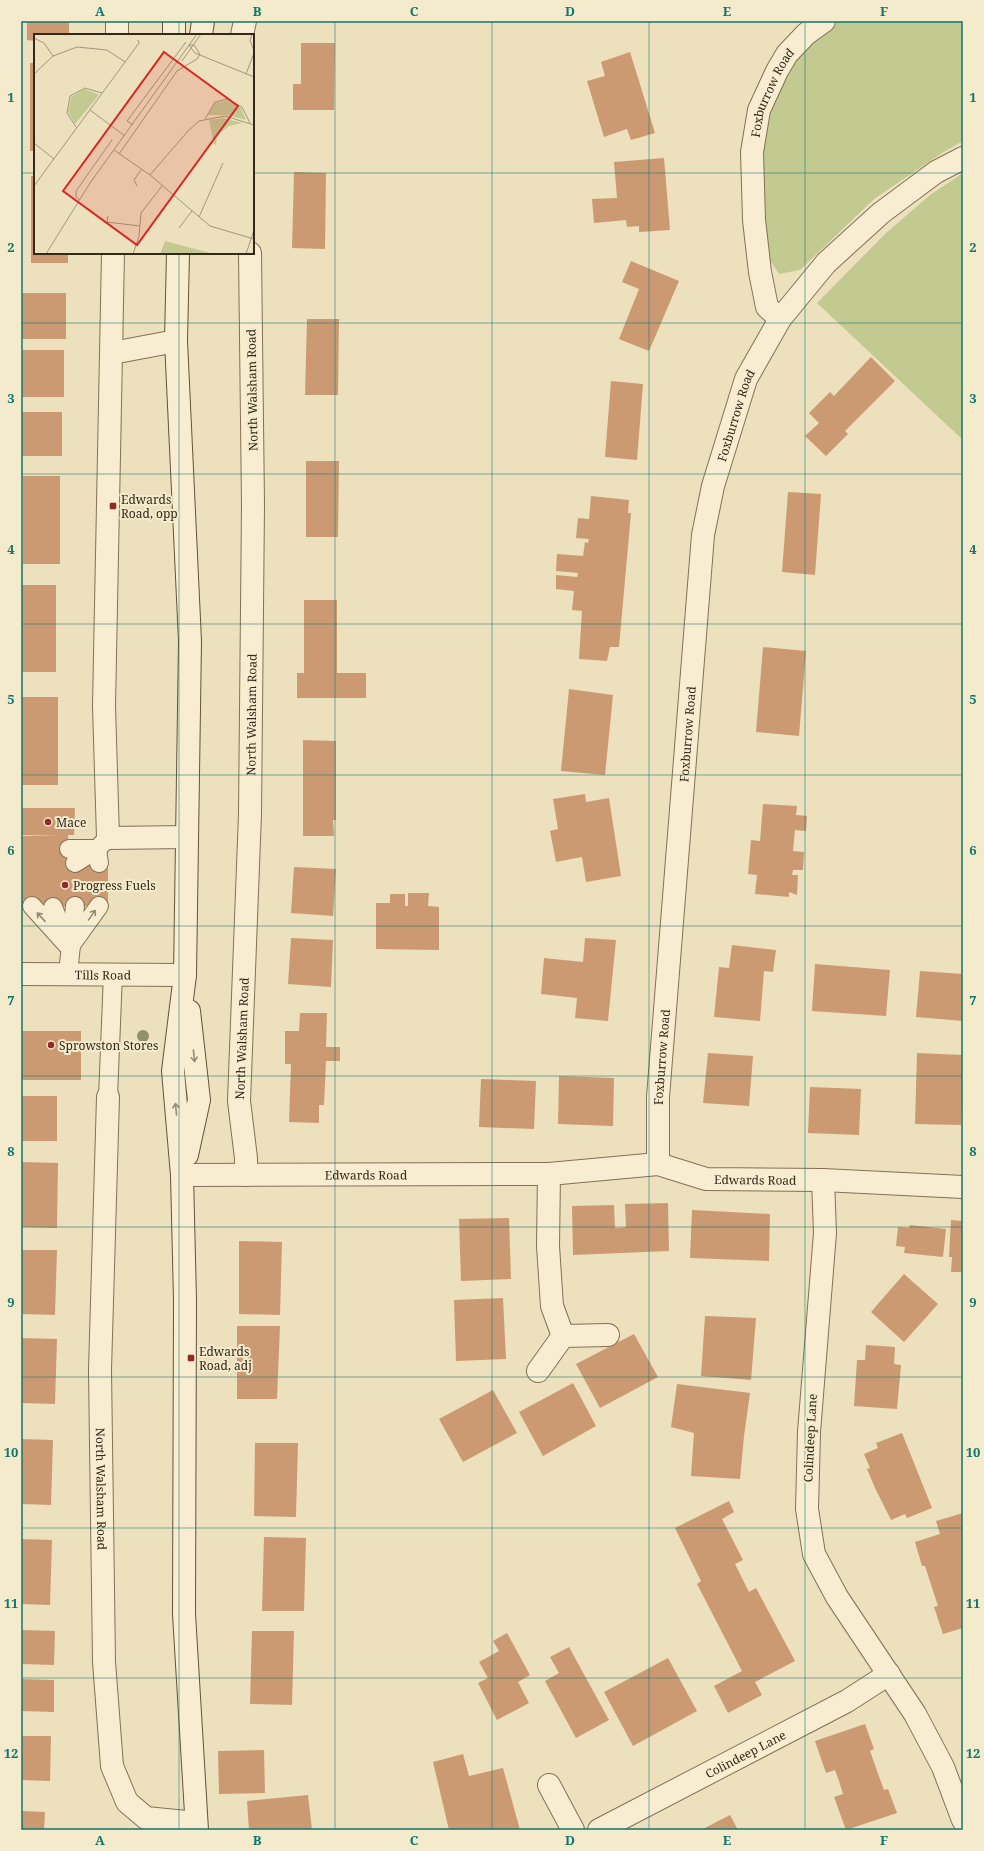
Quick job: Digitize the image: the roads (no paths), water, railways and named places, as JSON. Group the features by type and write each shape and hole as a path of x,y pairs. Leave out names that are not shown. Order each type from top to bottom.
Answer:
{"street":[{"path":"117,21 117,34"},
{"path":"174,21 174,34"},
{"path":"201,34 203,21"},
{"path":"242,34 245,21"},
{"name":"Foxburrow Road","path":"780,319 767,307 760,272 754,220 752,152 759,110 777,71 788,54 806,34 824,21"},
{"name":"Foxburrow Road","path":"658,1164 658,1097 703,535 713,486 746,379 780,319 826,263 881,213 936,172 963,158"},
{"path":"114,254 101,850 186,837"},
{"name":"North Walsham Road","path":"108,1097 100,1370 104,1662 112,1766 128,1802 146,1818 196,1826 184,1614 185,1300 182,1175 173,1071 185,975 190,641 176,340 178,254"},
{"name":"North Walsham Road","path":"246,1175 246,1158 239,1101 250,806 253,505 250,254"},
{"path":"112,353 176,340"},
{"name":"Tills Road","path":"21,974 185,975"},
{"name":"Edwards Road","path":"182,1175 550,1174 658,1164 706,1179 823,1180 963,1187"},
{"path":"550,1174 548,1246 552,1306 563,1336"},
{"name":"Colindeep Lane","path":"823,1180 825,1233 809,1432 807,1509 814,1554 837,1598 890,1674 915,1714 942,1767 963,1820"},
{"path":"563,1336 608,1335"},
{"path":"538,1371 563,1336"},
{"name":"Colindeep Lane","path":"600,1830 847,1701 890,1674"},
{"path":"549,1785 573,1830"}],"lane":[{"path":"72,856 101,850"},
{"path":"32,906 69,948"},
{"path":"68,974 69,948 75,906"},
{"path":"69,948 99,906"},
{"path":"53,907 69,948"},
{"path":"108,1097 113,974"}],"place":[{"name":"Edwards Road, opp","path":"113,506"},
{"name":"Mace","path":"48,822"},
{"name":"Progress Fuels","path":"65,885"},
{"name":"Sprowston Stores","path":"51,1045"},
{"name":"Edwards Road, adj","path":"191,1358"}]}
